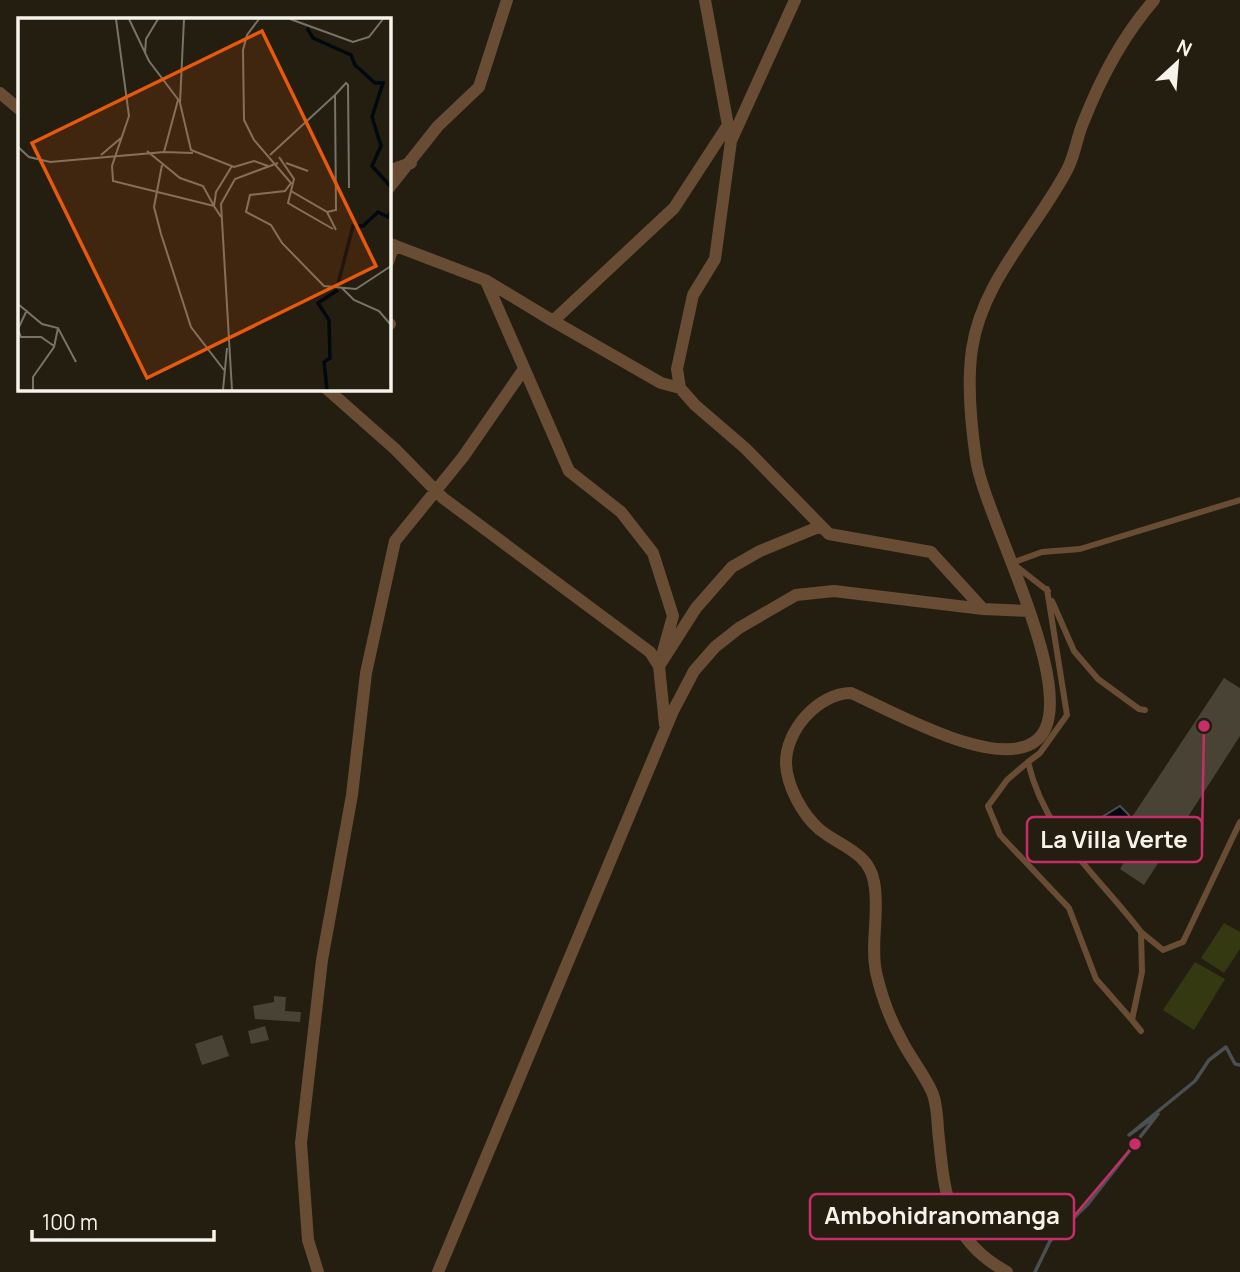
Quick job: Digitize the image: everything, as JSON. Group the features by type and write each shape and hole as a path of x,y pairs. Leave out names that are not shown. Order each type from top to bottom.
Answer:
{"street":[{"path":"390,186 411,163 438,125 479,87 507,0"},
{"path":"705,0 731,142"},
{"path":"795,0 731,142 715,259 692,295 677,369 680,388 695,405 745,448 829,534 931,552 983,609"},
{"path":"1007,1272 972,1247 955,1222 940,1151 933,1095 900,1037 876,972 874,881 869,869 856,853 818,828 794,794 786,760 800,726 819,702 836,693 851,693 942,734 1002,750 1028,747 1046,729 1050,710 1046,667 1012,563 984,496 976,461 972,409 972,349 983,313 997,283 1068,167 1095,91 1118,46 1154,0"},
{"path":"0,93 18,107"},
{"path":"553,321 674,208 728,125"},
{"path":"390,170 411,163"},
{"path":"391,244 485,280 661,383 680,388"},
{"path":"485,280 569,471 621,512 653,553 673,616 659,666 666,728"},
{"path":"318,1272 308,1240 301,1143 322,960 352,795 366,673 395,541 463,457 524,369"},
{"path":"328,390 396,449 435,491 650,652 659,666"},
{"path":"659,666 696,608 732,567 760,551 821,526"},
{"path":"438,1270 666,728 694,671 715,647 780,601 796,595 834,591 983,609 1029,611"}],"lane":[{"path":"1012,563 1042,552 1080,549 1240,500"},
{"path":"1012,563 1047,589 1074,650 1098,679 1139,709 1145,710"},
{"path":"1047,589 1067,715 1040,753 1007,780 988,806 1000,835 1069,908 1096,979 1141,1031"},
{"path":"1028,762 1046,816 1076,857 1141,932 1163,950 1183,942 1240,822"},
{"path":"1132,1020 1142,972 1141,932"}],"green space":[{"path":"1224,923 1240,932 1240,949 1224,973 1201,958"},
{"path":"1195,962 1225,979 1194,1030 1163,1010"}],"shaded area":[{"path":"1120,806 1129,815 1128,819 1119,841 1109,846 1101,840 1102,817"}],"building":[{"path":"1224,678 1240,688 1240,736 1144,885 1120,869 1143,829 1130,820"},
{"path":"274,996 286,997 285,1011 301,1012 300,1022 255,1019 253,1006 274,1002"},
{"path":"265,1026 269,1040 251,1044 248,1031"},
{"path":"222,1035 229,1056 202,1065 195,1044"}],"waterway":[{"path":"1035,1272 1050,1241 1088,1204 1158,1114 1129,1135 1195,1081 1209,1060 1226,1047 1235,1064 1240,1065"}],"place":[{"name":"La Villa Verte","path":"1204,726"},
{"name":"Ambohidranomanga","path":"1135,1144"}]}
